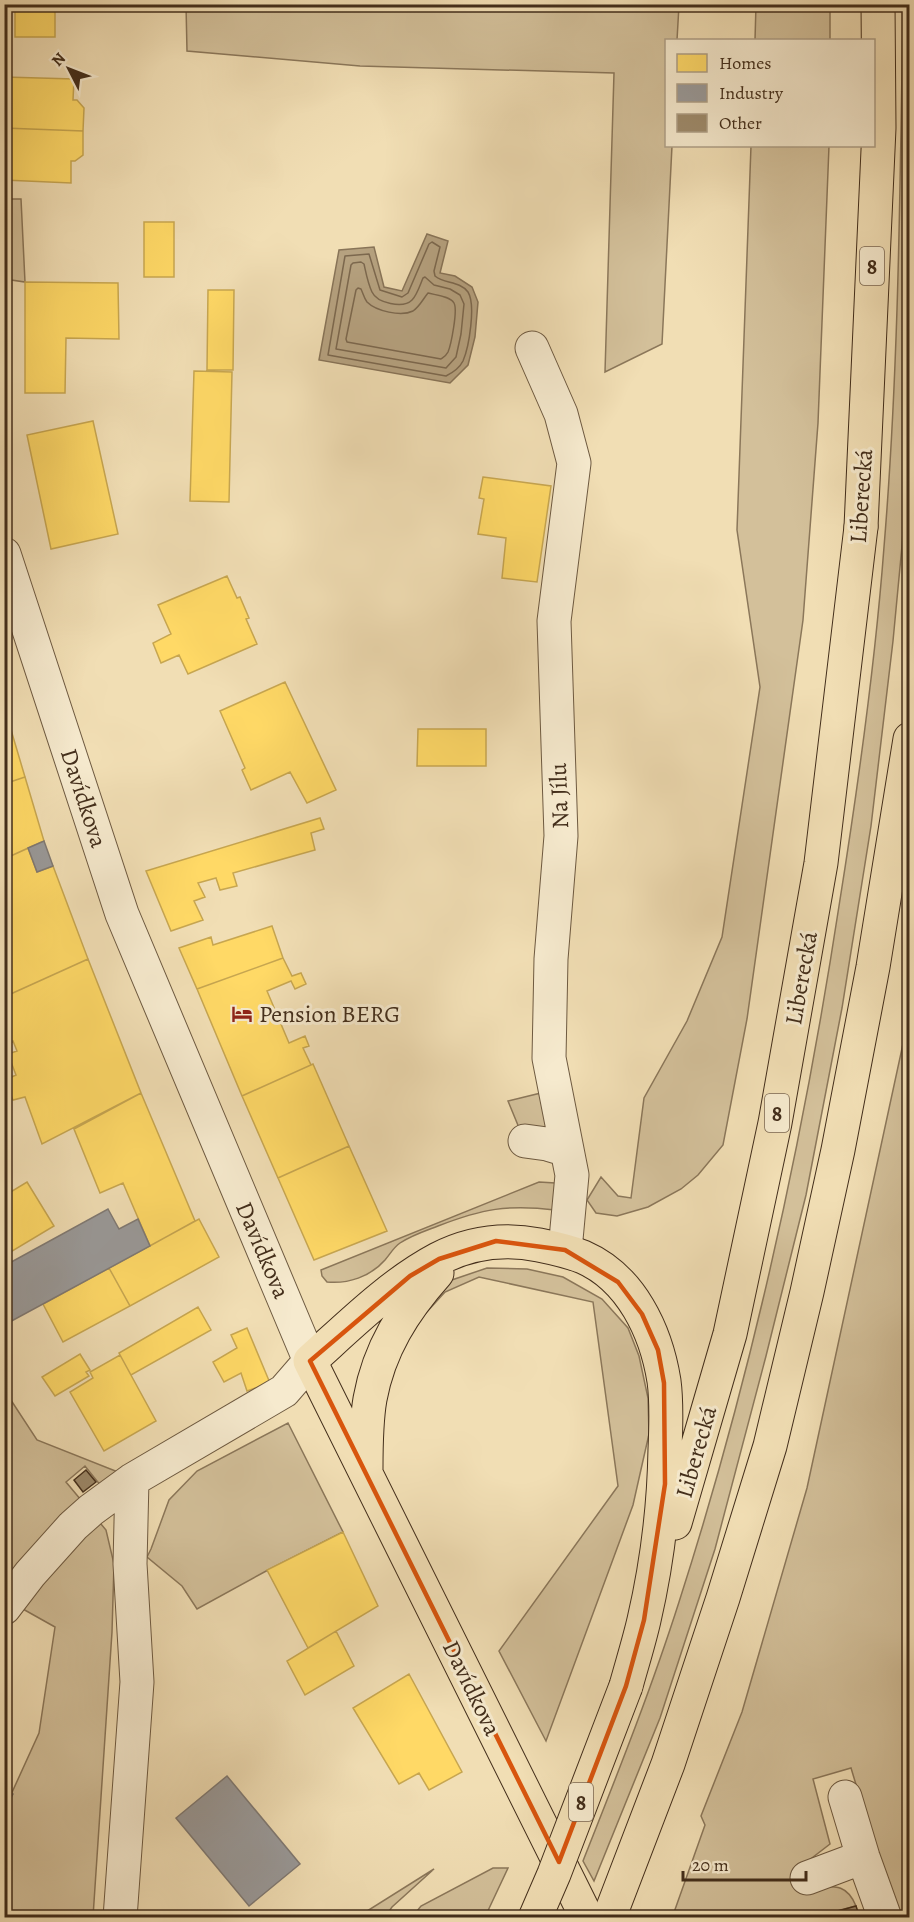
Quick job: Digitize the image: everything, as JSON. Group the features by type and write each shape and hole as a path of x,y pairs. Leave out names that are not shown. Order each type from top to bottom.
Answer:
{"main road":[{"name":"Liberecká","path":"536,1917 626,1686 730,1334 775,1124 821,864 861,527 879,129 878,4"},
{"path":"609,1917 668,1764 770,1446 838,1150 871,978 909,739"},
{"path":"310,1361 410,1276 439,1259 466,1248 496,1241 565,1250 585,1258 603,1269 632,1297 658,1350 664,1383 665,1484 657,1552 644,1620 626,1686"},
{"path":"366,1473 366,1436 370,1399 379,1364 390,1339 414,1299 438,1272 466,1248"},
{"name":"Davídkova","path":"310,1361 586,1917"}],"street":[{"name":"Na Jílu","path":"532,348 561,414 574,463 554,621 561,836 551,959 549,1058 572,1175 565,1250"},
{"name":"Davídkova","path":"4,554 122,914 310,1361"},
{"path":"525,1141 567,1150"},
{"path":"4,1608 73,1526 91,1510 132,1480 284,1391 310,1361"},
{"path":"120,1917 137,1682 130,1564 132,1480"},
{"path":"845,1797 863,1857 885,1917"},
{"path":"807,1878 863,1857"}],"highlighted area":[{"path":"496,1241 565,1250 618,1282 642,1314 658,1350 664,1383 665,1484 644,1620 626,1686 559,1862 310,1361 410,1276 439,1259"}],"shaded area":[{"path":"186,5 679,5 677,39 665,39 665,147 672,147 662,344 605,372 614,73 360,66 187,51"},
{"path":"756,5 830,5 830,39 755,39"},
{"path":"903,5 910,5 910,435 893,641 871,826 842,1008 806,1195 715,1549 660,1718 594,1881 583,1861 668,1635 730,1431 792,1170 825,994 865,727 884,547 896,344"},
{"path":"751,147 829,147 818,423 803,620 747,1019 723,1145 698,1175 681,1189 648,1207 617,1216 596,1213 587,1200 601,1177 618,1196 631,1198 644,1098 687,1021 722,937 760,687 737,530"},
{"path":"5,199 21,199 25,282 5,279"},
{"path":"909,1016 909,1917 896,1917 851,1768 813,1779 830,1844 795,1871 814,1887 834,1887 844,1890 856,1906 813,1917 672,1918 705,1825 701,1816 742,1712 807,1488"},
{"path":"545,1092 556,1134 522,1135 508,1101"},
{"path":"539,1182 555,1183 555,1210 509,1208 468,1215 405,1240 396,1246 379,1266 366,1275 343,1282 327,1282 322,1276 321,1270"},
{"path":"487,1268 527,1269 563,1277 602,1299 628,1328 639,1356 648,1398 649,1434 633,1505 546,1741 499,1651 618,1486 593,1302 479,1277 445,1292 425,1314 446,1282"},
{"path":"5,1391 37,1440 118,1472 101,1486 85,1466 66,1482 106,1530 114,1564 112,1632 93,1917 5,1917 4,1810 39,1733 55,1627 5,1599"},
{"path":"288,1423 343,1532 197,1609 182,1586 147,1557 169,1500 197,1471"},
{"path":"493,1868 508,1868 485,1917 412,1917 421,1906"},
{"path":"434,1869 392,1907 385,1917 364,1917 367,1911"}],"water":[{"path":"427,234 448,241 440,273 455,276 472,287 478,302 475,337 468,365 450,383 319,360 339,250 374,247 384,287 402,291"}],"building: Homes":[{"path":"15,4 55,4 55,37 15,37"},
{"path":"4,77 74,79 73,100 77,100 84,108 83,131 4,128"},
{"path":"4,128 83,131 83,155 71,161 71,183 4,180"},
{"path":"144,222 174,222 174,277 144,277"},
{"path":"25,282 118,283 119,339 66,338 65,393 25,393"},
{"path":"208,290 234,290 233,370 207,370"},
{"path":"194,371 232,372 229,502 190,501"},
{"path":"93,421 118,534 51,549 27,435"},
{"path":"483,477 551,486 537,582 502,578 506,538 478,534 484,499 479,498"},
{"path":"227,576 237,598 240,597 249,618 246,619 257,644 188,674 179,655 161,663 153,643 171,634 158,605"},
{"path":"285,682 336,790 307,803 290,772 251,790 242,770 245,768 220,711"},
{"path":"6,713 25,777 4,784 4,714"},
{"path":"418,729 486,729 486,766 417,766"},
{"path":"25,777 44,841 4,859 4,784"},
{"path":"320,818 324,829 311,833 315,850 233,873 237,886 220,890 216,878 198,883 205,897 194,901 203,920 171,931 146,871"},
{"path":"28,848 37,872 53,866 88,959 4,997 4,859"},
{"path":"272,926 283,958 197,989 179,948 211,937 213,945"},
{"name":"Pension BERG","path":"283,958 292,976 301,973 306,984 295,989 291,981 267,991 289,1043 305,1036 309,1046 303,1048 311,1065 242,1096 197,989"},
{"path":"88,959 141,1093 42,1144 25,1097 13,1100 5,1080 16,1075 8,1054 17,1051 13,1041 4,1045 4,997"},
{"path":"313,1064 349,1146 278,1178 242,1096"},
{"path":"141,1093 195,1221 150,1246 123,1183 100,1193 74,1129"},
{"path":"349,1146 387,1231 314,1260 278,1178"},
{"path":"27,1182 54,1226 4,1256 4,1196"},
{"path":"199,1219 219,1257 130,1306 109,1268"},
{"path":"109,1268 130,1306 63,1342 43,1304"},
{"path":"198,1307 211,1330 131,1375 119,1353"},
{"path":"247,1328 270,1383 247,1391 241,1373 224,1382 213,1362 237,1348 231,1335"},
{"path":"80,1354 90,1370 86,1372 89,1376 55,1396 42,1377"},
{"path":"120,1355 156,1421 104,1451 70,1392 93,1378 90,1372"},
{"path":"343,1532 378,1606 308,1648 267,1570"},
{"path":"336,1631 354,1666 305,1695 287,1661"},
{"path":"409,1674 462,1772 429,1790 419,1773 399,1784 353,1708"}],"building: Industry":[{"path":"44,841 53,866 37,872 28,848"},
{"path":"108,1209 119,1229 138,1219 150,1246 6,1324 4,1322 4,1266"},
{"path":"227,1776 300,1864 249,1906 176,1818"},
{"path":"4,1790 13,1794 4,1810"}],"building: Other":[{"path":"86,1470 96,1482 83,1492 74,1480"},
{"path":"856,1906 860,1918 813,1918"}],"place":[{"name":"Pension BERG","path":"242,1014"}]}
